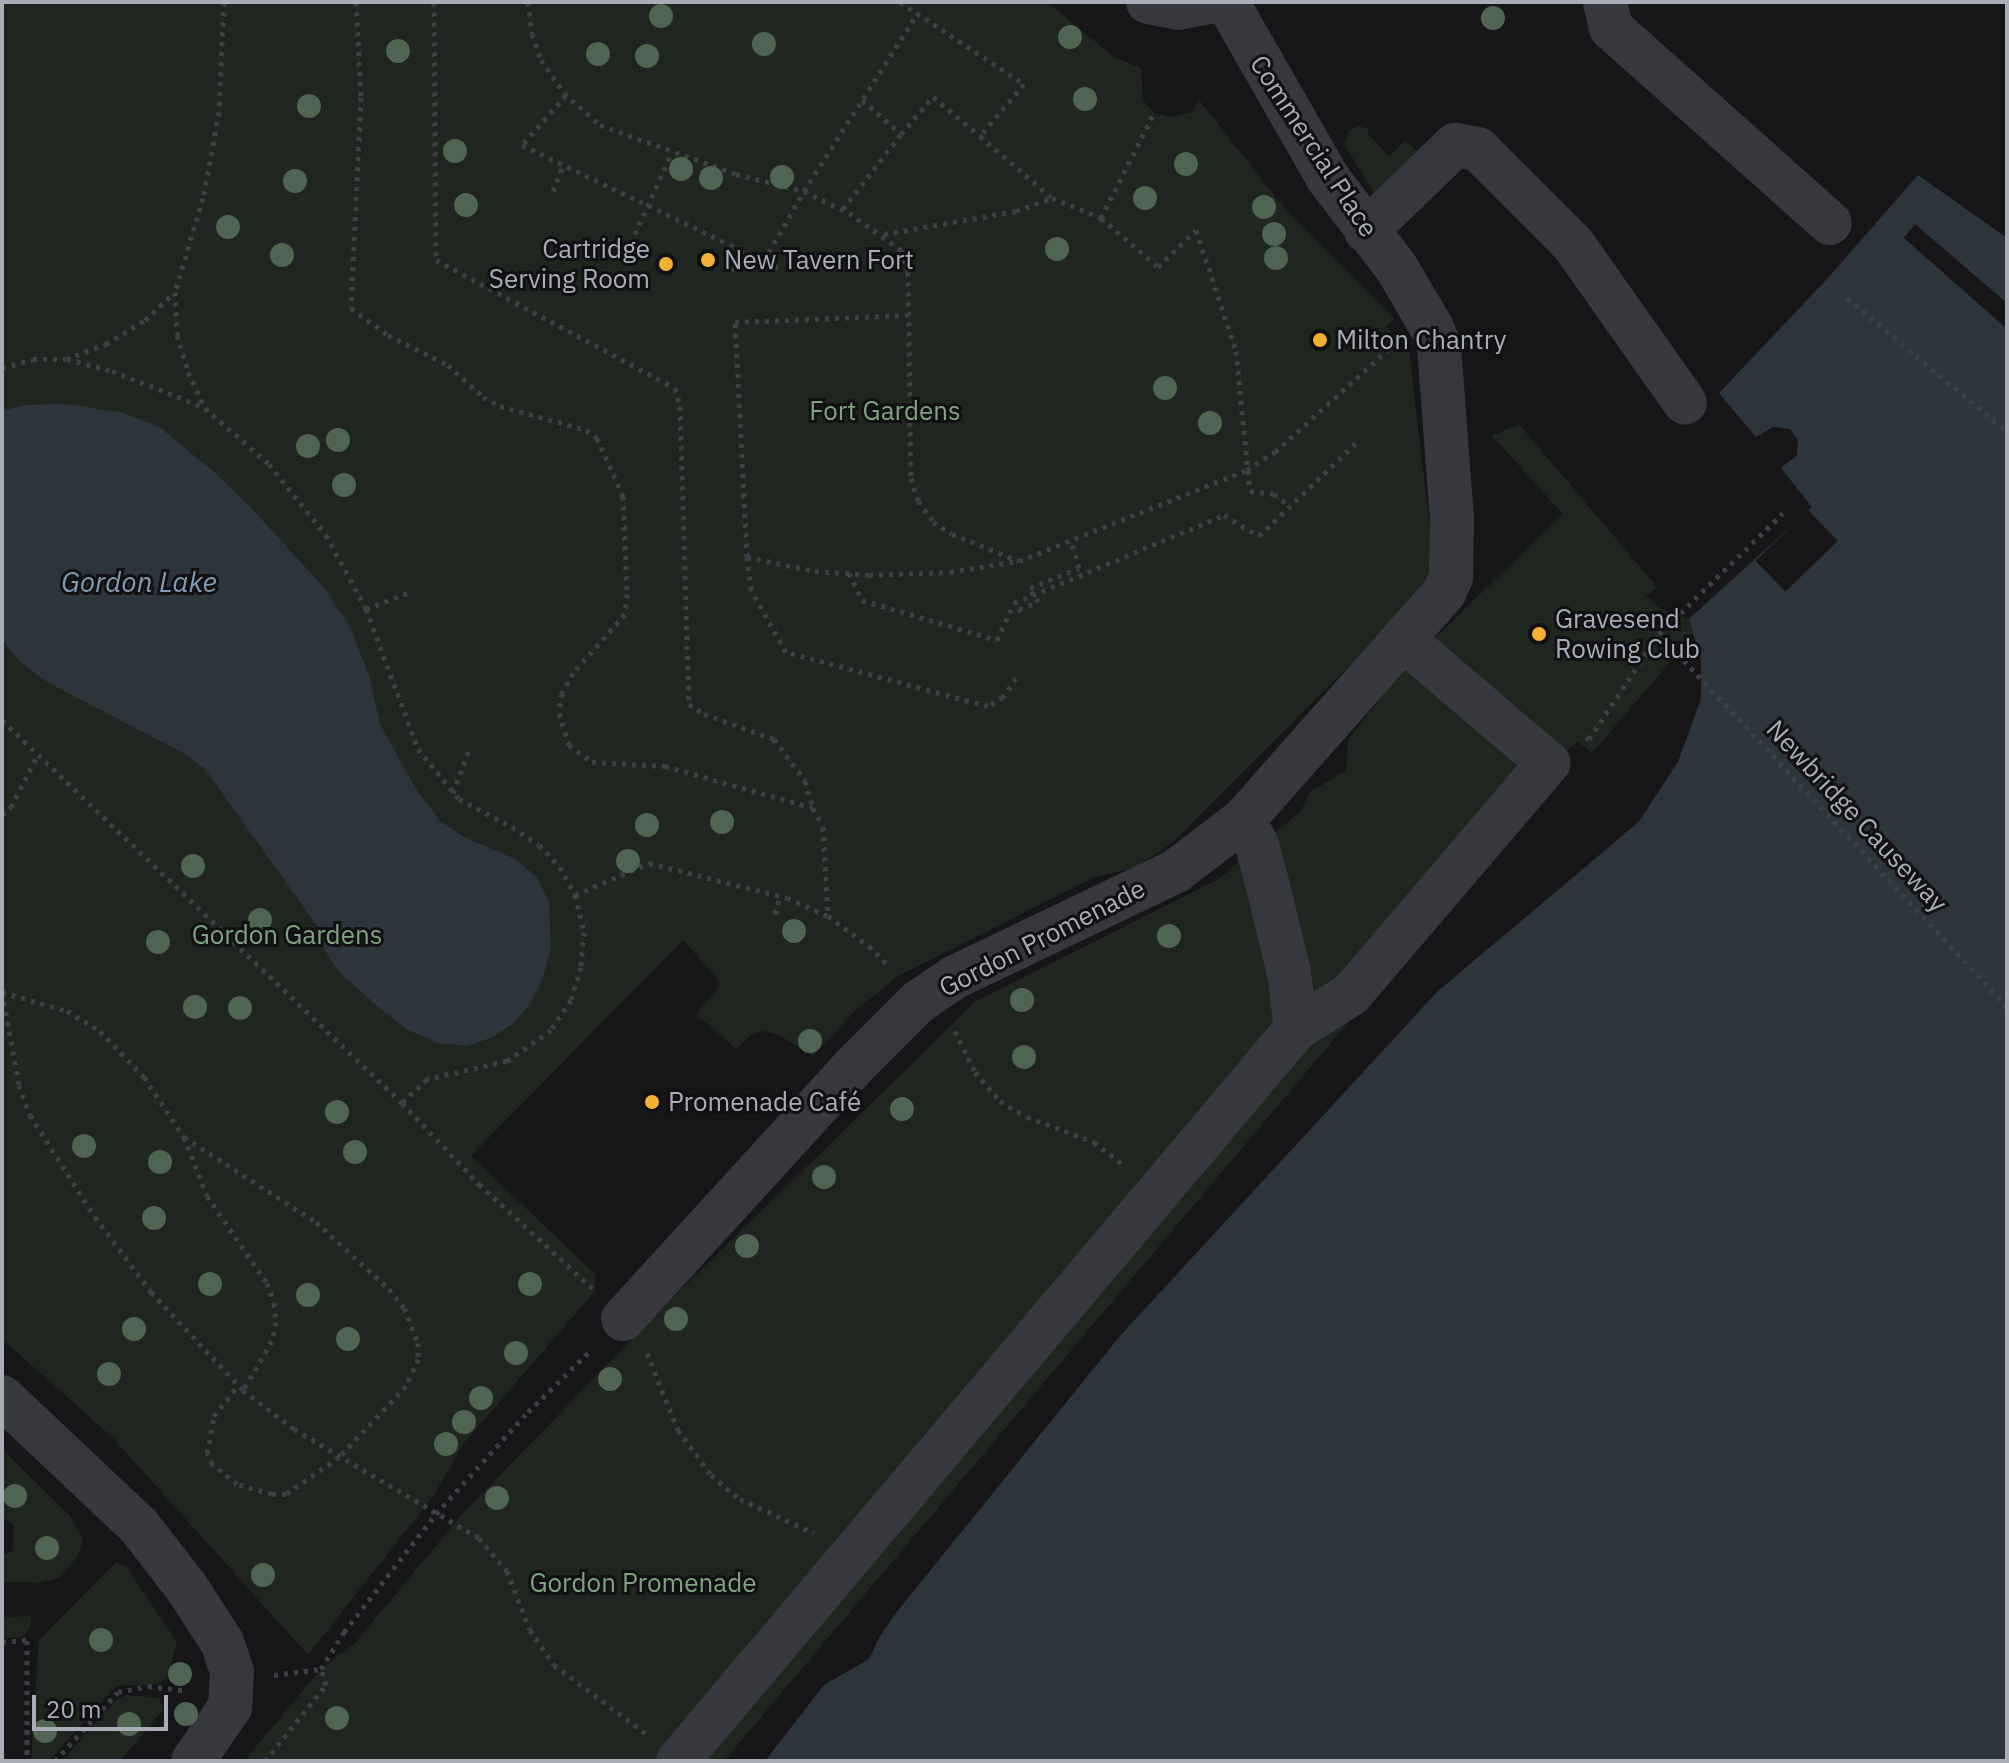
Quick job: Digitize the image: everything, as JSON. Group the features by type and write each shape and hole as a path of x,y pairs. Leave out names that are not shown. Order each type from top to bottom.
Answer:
{"street":[{"path":"1148,2 1178,8 1210,2"},
{"name":"Commercial Place","path":"1227,2 1301,133 1366,231 1396,267 1427,343 1452,519 1451,577 1433,609 1404,640"},
{"path":"1605,2 1611,28 1830,223"},
{"path":"1366,231 1455,145 1478,149 1573,244 1685,403"},
{"path":"664,1750 852,1552 1296,1029 1351,994 1548,763 1404,640"},
{"name":"Gordon Promenade","path":"623,1319 857,1063 924,998 955,977 1176,871 1243,820 1404,640"},
{"path":"1243,820 1257,845 1264,872 1289,973 1296,1029"},
{"path":"2,1397 139,1526 187,1588 222,1642 232,1671 230,1707 193,1761"}],"path":[{"path":"205,408 188,372 177,335 175,292 203,198 219,112 224,2"},
{"path":"356,2 361,97 351,308 388,335 448,365 483,397 500,406 586,430 597,438 623,496 625,614 573,673 562,693 559,713 569,745 592,762 665,766 813,808"},
{"path":"434,2 436,260 675,388 680,406 689,704 704,714 768,736 782,746 805,781 823,827 828,916"},
{"path":"528,2 532,34 541,60 566,95 600,125 672,152 804,191 883,234 901,250 908,272 911,478 918,501 933,522 952,534 1019,561"},
{"path":"900,2 1024,84 980,136"},
{"path":"764,261 804,191 918,13"},
{"path":"566,95 522,145 647,208 779,268"},
{"path":"842,210 933,97 1052,198 1101,218 1158,267 1196,230 1236,351 1244,404 1250,491 1274,494 1289,505"},
{"path":"862,100 901,134"},
{"path":"1101,218 1154,113"},
{"path":"635,234 672,152"},
{"path":"553,191 563,166"},
{"path":"883,234 1016,211 1052,198"},
{"path":"731,271 742,251"},
{"path":"66,359 106,344 145,320 175,292"},
{"path":"1847,298 2007,432"},
{"path":"908,315 735,322 751,590 786,652 988,706 1003,697 1016,678"},
{"path":"747,557 815,571 849,573 950,572 1019,561 1247,470 1427,343"},
{"path":"2,368 33,359 66,359 112,371 205,408 269,464 299,497 326,535 366,609 418,749 453,793 539,845 560,867 575,895 584,932 581,967 571,1000 551,1030 507,1061 427,1079 402,1103"},
{"path":"849,573 862,600 997,640 1014,603 1224,515 1259,536 1360,439"},
{"path":"1548,763 1576,729 1589,739 1659,634 1783,513"},
{"path":"1021,612 1019,609 1038,602 1030,588 1079,568 1071,540"},
{"path":"366,609 412,591"},
{"name":"Newbridge Causeway","path":"1677,653 2007,1007"},
{"path":"2,720 402,1103 479,1184 623,1319 651,1360 678,1430 711,1475 755,1507 852,1552"},
{"path":"453,793 469,750"},
{"path":"2,815 11,807 38,754"},
{"path":"575,895 649,863 780,896 828,916 869,946 950,1022 975,1072 1000,1101 1027,1117 1094,1142 1157,1192"},
{"path":"775,914 780,896"},
{"path":"184,1137 316,1222 389,1289 413,1326 418,1343 414,1373 339,1457 286,1494 254,1490 224,1476 207,1453 214,1416 241,1387 272,1341 276,1322 267,1283 207,1196 184,1137 144,1077 100,1031 67,1011 2,992 19,1085 30,1115 59,1165 151,1292 241,1387 339,1457 468,1530 495,1554 516,1589 530,1630 554,1665 587,1692 627,1716 664,1750"},
{"path":"265,1761 326,1685 321,1669 344,1632 436,1514 528,1412 623,1319"},
{"path":"2,1642 27,1640 27,1761"},
{"path":"55,1761 118,1692 148,1686 191,1692"}],"green space":[{"path":"2,2 1047,2 1114,57 1141,68 1143,100 1154,113 1171,117 1192,112 1199,100 1282,205 1394,319 1386,327 1409,349 1432,547 1432,563 1424,591 1173,842 1135,868 1095,877 898,976 856,1010 813,1056 779,1035 764,1031 754,1033 736,1049 696,1014 722,984 683,940 471,1156 595,1274 595,1291 464,1443 434,1495 308,1655 112,1437 2,1339"},
{"path":"1359,126 1368,129 1368,134 1389,156 1405,141 1422,155 1375,194 1344,144 1349,131"},
{"path":"2007,238 2007,1071 765,1761 824,1685 869,1659 896,1613 1120,1336 1437,992 1638,822 1678,762 1700,700 1703,675 1695,633 1592,753 1578,742 1556,758 1565,766 724,1761 244,1761 321,1669 355,1643 465,1511 667,1303 976,1001 1219,879 1301,811 1309,793 1346,770 1348,740 1406,666 1563,514 1492,436 1519,424 1657,587 1646,596 1661,609 1689,619 1812,507 1781,468 1797,455 1798,440 1790,429"},
{"path":"2,1449 70,1516 83,1539 78,1556 59,1578 38,1583 2,1582 2,1554 13,1552 14,1525 2,1517"},
{"path":"116,1562 127,1568 177,1642 167,1677 158,1684 116,1686 49,1761 31,1761 39,1640"},
{"path":"31,1616 31,1627 22,1637 2,1638 2,1617"},
{"path":"126,1695 159,1698 164,1709 120,1761 62,1761 116,1700"}],"water":[{"path":"1918,175 2007,238 2007,1761 765,1761 824,1685 869,1659 896,1613 1120,1336 1437,992 1639,822 1678,762 1701,700 1701,659 1689,619 1812,507 1781,468 1797,455 1798,440 1790,429 1773,427 1756,437 1719,393 1827,279"},
{"name":"Gordon Lake","path":"64,404 120,412 158,426 213,471 250,507 322,585 350,627 370,678 380,724 414,786 440,821 464,837 515,859 537,877 549,902 551,948 543,978 530,1004 512,1024 493,1037 467,1046 438,1043 408,1030 384,1012 339,972 324,949 320,930 205,769 185,754 49,683 18,660 2,639 2,411 25,405"}],"pier":[{"path":"1915,224 2007,303 2007,329 1904,238"},
{"path":"1808,510 1838,541 1785,592 1755,561"}],"place":[{"name":"New Tavern Fort","path":"708,260"},
{"name":"Cartridge Serving Room","path":"666,264"},
{"name":"Milton Chantry","path":"1320,340"},
{"name":"Gravesend Rowing Club","path":"1539,634"},
{"name":"Promenade Café","path":"652,1102"}],"park label":[{"name":"Fort Gardens","path":"885,411"},
{"name":"Gordon Gardens","path":"287,935"}]}
